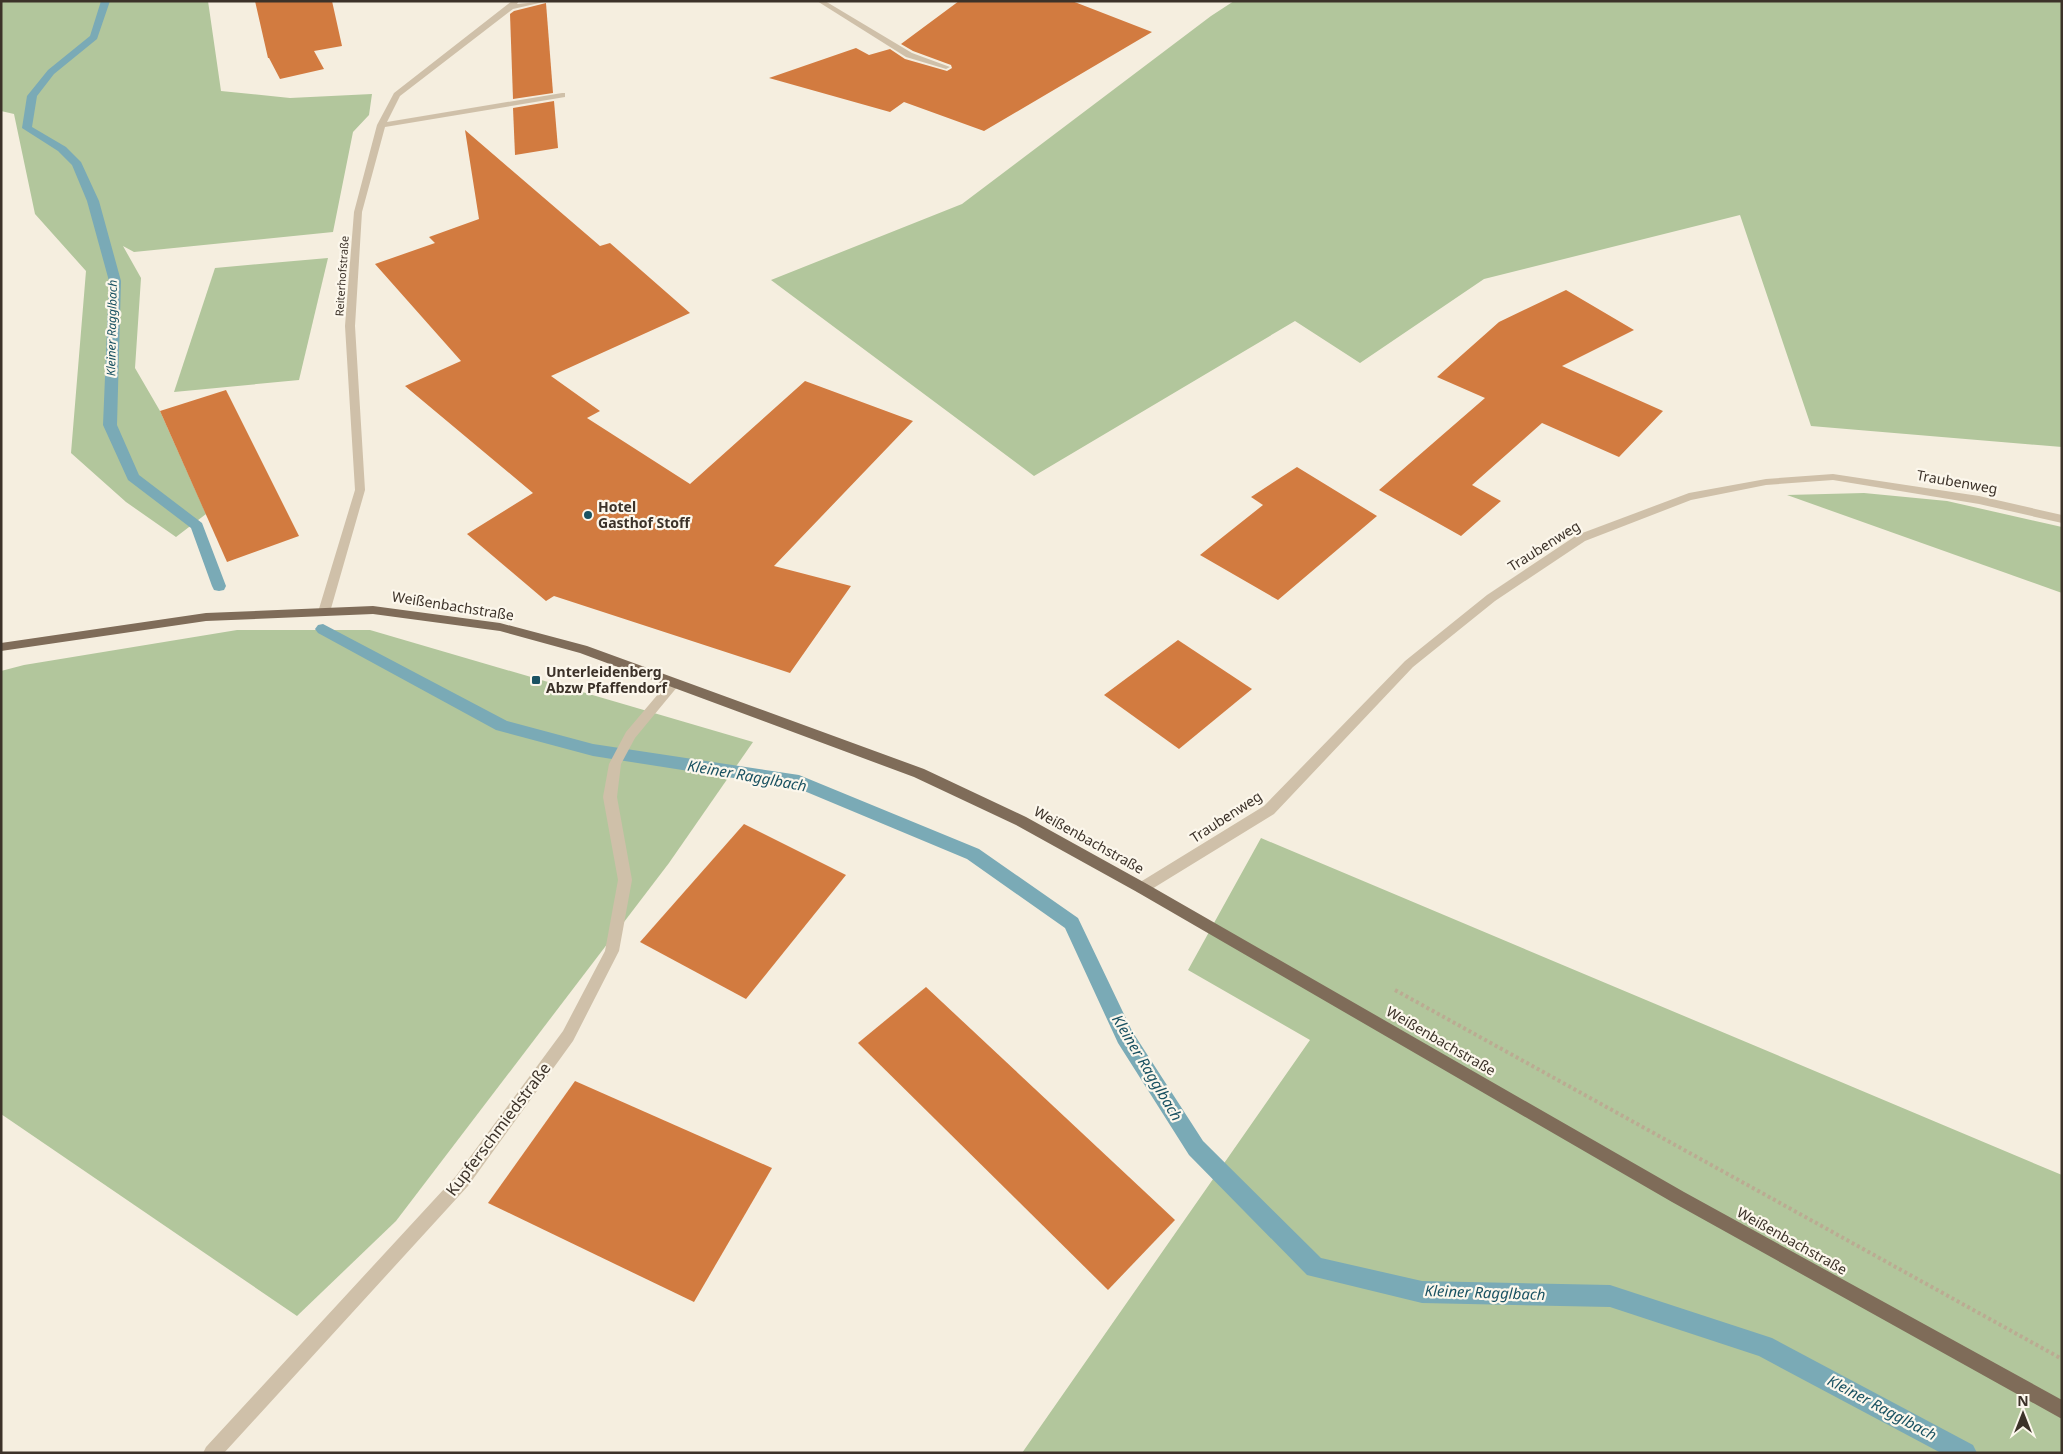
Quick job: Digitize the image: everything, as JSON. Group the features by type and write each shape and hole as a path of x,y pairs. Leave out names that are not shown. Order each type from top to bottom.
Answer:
{"main road":[{"name":"Weißenbachstraße","path":"1,647 206,617 373,610 500,627 583,649 919,774 1021,821 1142,888 1678,1197 2062,1410"}],"street":[{"path":"513,4 545,1"},
{"path":"820,1 909,54 946,67"},
{"name":"Reiterhofstraße","path":"324,612 360,490 350,326 358,212 381,125 397,95 513,4"},
{"path":"381,125 562,95"},
{"name":"Traubenweg","path":"1142,888 1269,810 1409,664 1491,598 1580,538 1689,497 1766,482 1833,477 1979,500 2062,520"},
{"name":"Kupferschmiedstraße","path":"212,1453 462,1181 568,1036 612,951 626,880 610,797 615,764 630,735 674,683"}],"path":[{"path":"1394,989 2062,1359"}],"green space":[{"path":"1,1 208,1 221,91 290,98 372,94 369,115 353,132 333,232 134,252 123,246 141,278 135,368 160,411 206,514 176,537 126,502 71,453 86,271 35,214 14,114 1,111"},
{"path":"1234,1 2062,1 2062,447 1811,426 1740,215 1484,279 1360,363 1295,321 1034,476 771,280 962,204 1211,16"},
{"path":"328,258 299,380 174,392 215,268"},
{"path":"1864,493 1947,501 2062,527 2062,593 1787,495"},
{"path":"237,630 370,630 753,742 669,863 396,1221 297,1316 1,1114 1,671 24,665"},
{"path":"1261,838 2062,1175 2062,1453 1022,1453 1310,1040 1188,970"}],"building":[{"path":"255,1 332,1 342,46 314,51 324,69 280,79 268,58"},
{"path":"959,1 1072,1 1152,32 984,131 904,102 890,112 769,78 856,48 869,55 890,49 905,59 947,71 952,68 951,65 913,51 901,44"},
{"path":"546,3 553,93 513,99 510,14 514,11"},
{"path":"554,101 558,148 515,155 513,108"},
{"path":"465,130 600,246 610,243 690,313 551,376 600,411 587,418 690,484 805,381 913,421 774,566 851,586 790,673 554,596 546,601 467,534 533,493 405,386 461,361 375,264 435,243 429,237 479,219"},
{"path":"1566,290 1634,330 1562,366 1663,411 1619,457 1542,423 1472,485 1501,501 1461,536 1379,490 1485,398 1437,377 1499,322"},
{"path":"226,390 299,536 227,562 160,411"},
{"path":"1297,467 1377,516 1278,600 1200,555 1263,505 1251,497"},
{"path":"1178,640 1252,689 1179,749 1104,695"},
{"path":"744,824 846,875 746,999 640,942"},
{"path":"926,987 1175,1220 1108,1290 858,1043"},
{"path":"575,1081 772,1168 694,1302 488,1203"}],"waterway":[{"name":"Kleiner Ragglbach","path":"106,1 94,37 51,72 32,96 27,128 62,149 77,164 93,201 115,281 110,425 133,477 197,526 219,586"},
{"name":"Kleiner Ragglbach","path":"323,629 502,726 593,750 799,782 973,854 1072,923 1125,1037 1196,1148 1315,1267 1422,1292 1610,1296 1764,1346 1965,1453"}],"place":[{"name":"Hotel Gasthof Stoff","path":"588,515"},
{"name":"Unterleidenberg Abzw Pfaffendorf","path":"536,680"}]}
